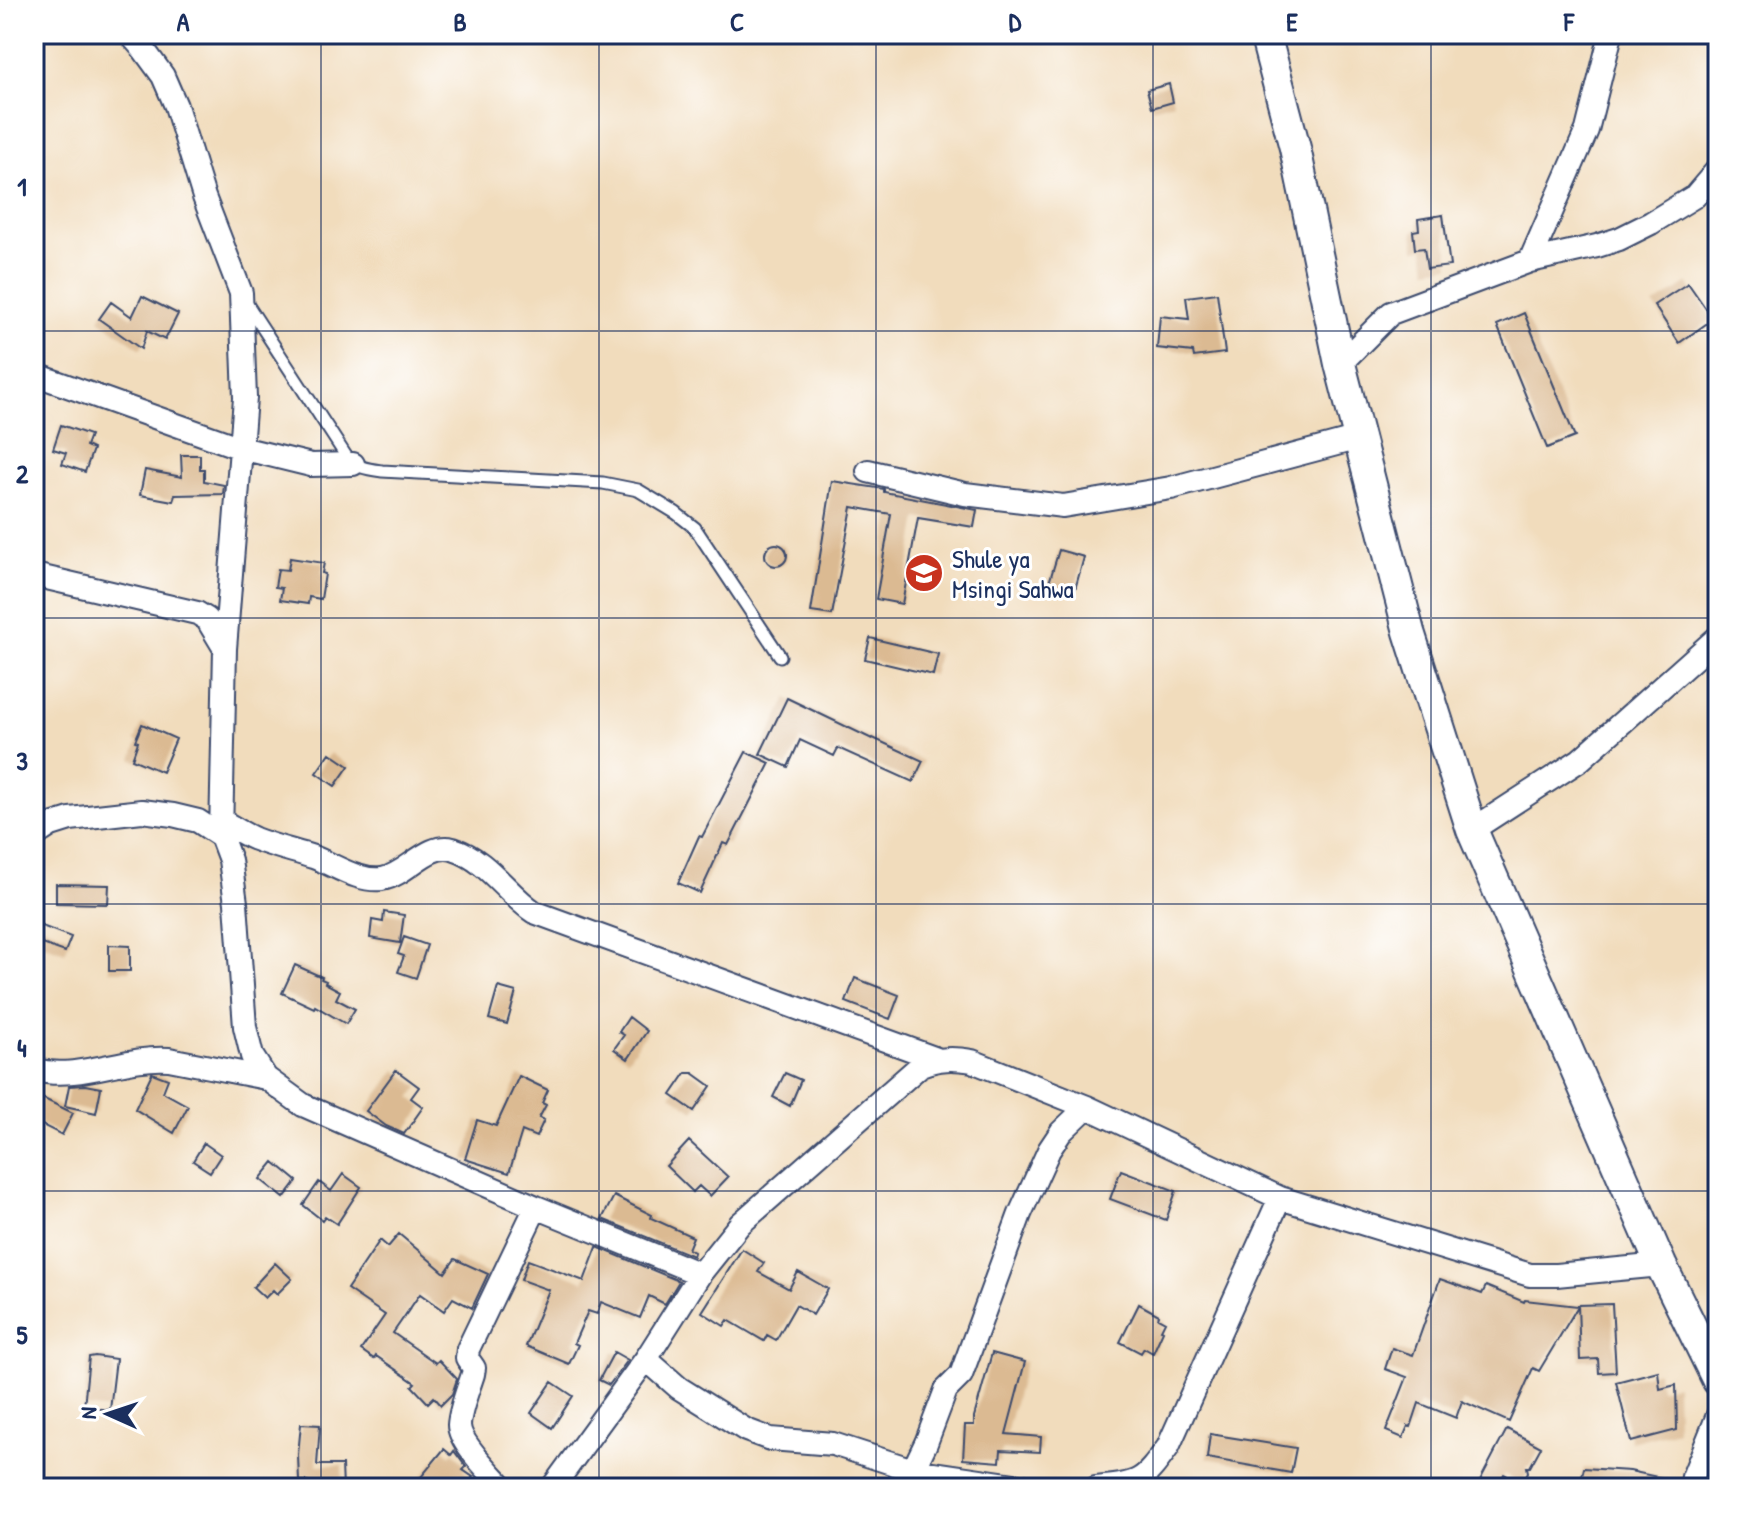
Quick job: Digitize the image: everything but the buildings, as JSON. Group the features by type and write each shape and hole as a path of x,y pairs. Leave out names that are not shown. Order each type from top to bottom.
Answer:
{"main road":[{"path":"1265,34 1295,148 1340,364 1409,632 1472,830 1661,1265 1718,1381"}],"street":[{"path":"130,34 163,76 176,106 204,197 241,293 245,398 225,649 221,829 230,860 236,903 245,1027 252,1056 266,1078 303,1105 536,1207 700,1274"},
{"path":"1530,261 1587,130 1611,34"},
{"path":"1340,364 1391,313 1530,261 1619,239 1695,196 1718,169"},
{"path":"34,374 241,448 311,465 353,464"},
{"path":"868,471 965,494 1063,506 1171,488 1359,438"},
{"path":"34,575 197,613 207,619 225,649"},
{"path":"1472,830 1580,760 1718,637"},
{"path":"34,836 51,825 70,819 142,811 198,821 315,858 363,878 379,879 394,876 434,849 449,848 467,855 490,871 518,902 534,912 937,1059"},
{"path":"34,1070 63,1075 152,1058 266,1078"},
{"path":"552,1488 646,1359 700,1274 740,1224 921,1065 937,1059 972,1061 1087,1107 1280,1198 1530,1275 1661,1265"},
{"path":"913,1470 946,1390 961,1375 1020,1214 1049,1150 1061,1132 1087,1107"},
{"path":"1096,1488 1137,1481 1149,1473 1168,1447 1280,1198"},
{"path":"504,1488 469,1447 462,1436 459,1422 474,1368 467,1358 468,1349 536,1207"},
{"path":"646,1359 679,1388 746,1430 770,1439 833,1444 913,1470 1034,1488"},
{"path":"1691,1488 1718,1415"}],"lane":[{"path":"241,293 353,464 382,471 603,483 638,490 695,528 780,656"}],"place":[{"name":"Shule ya Msingi Sahwa","path":"924,573"}]}
